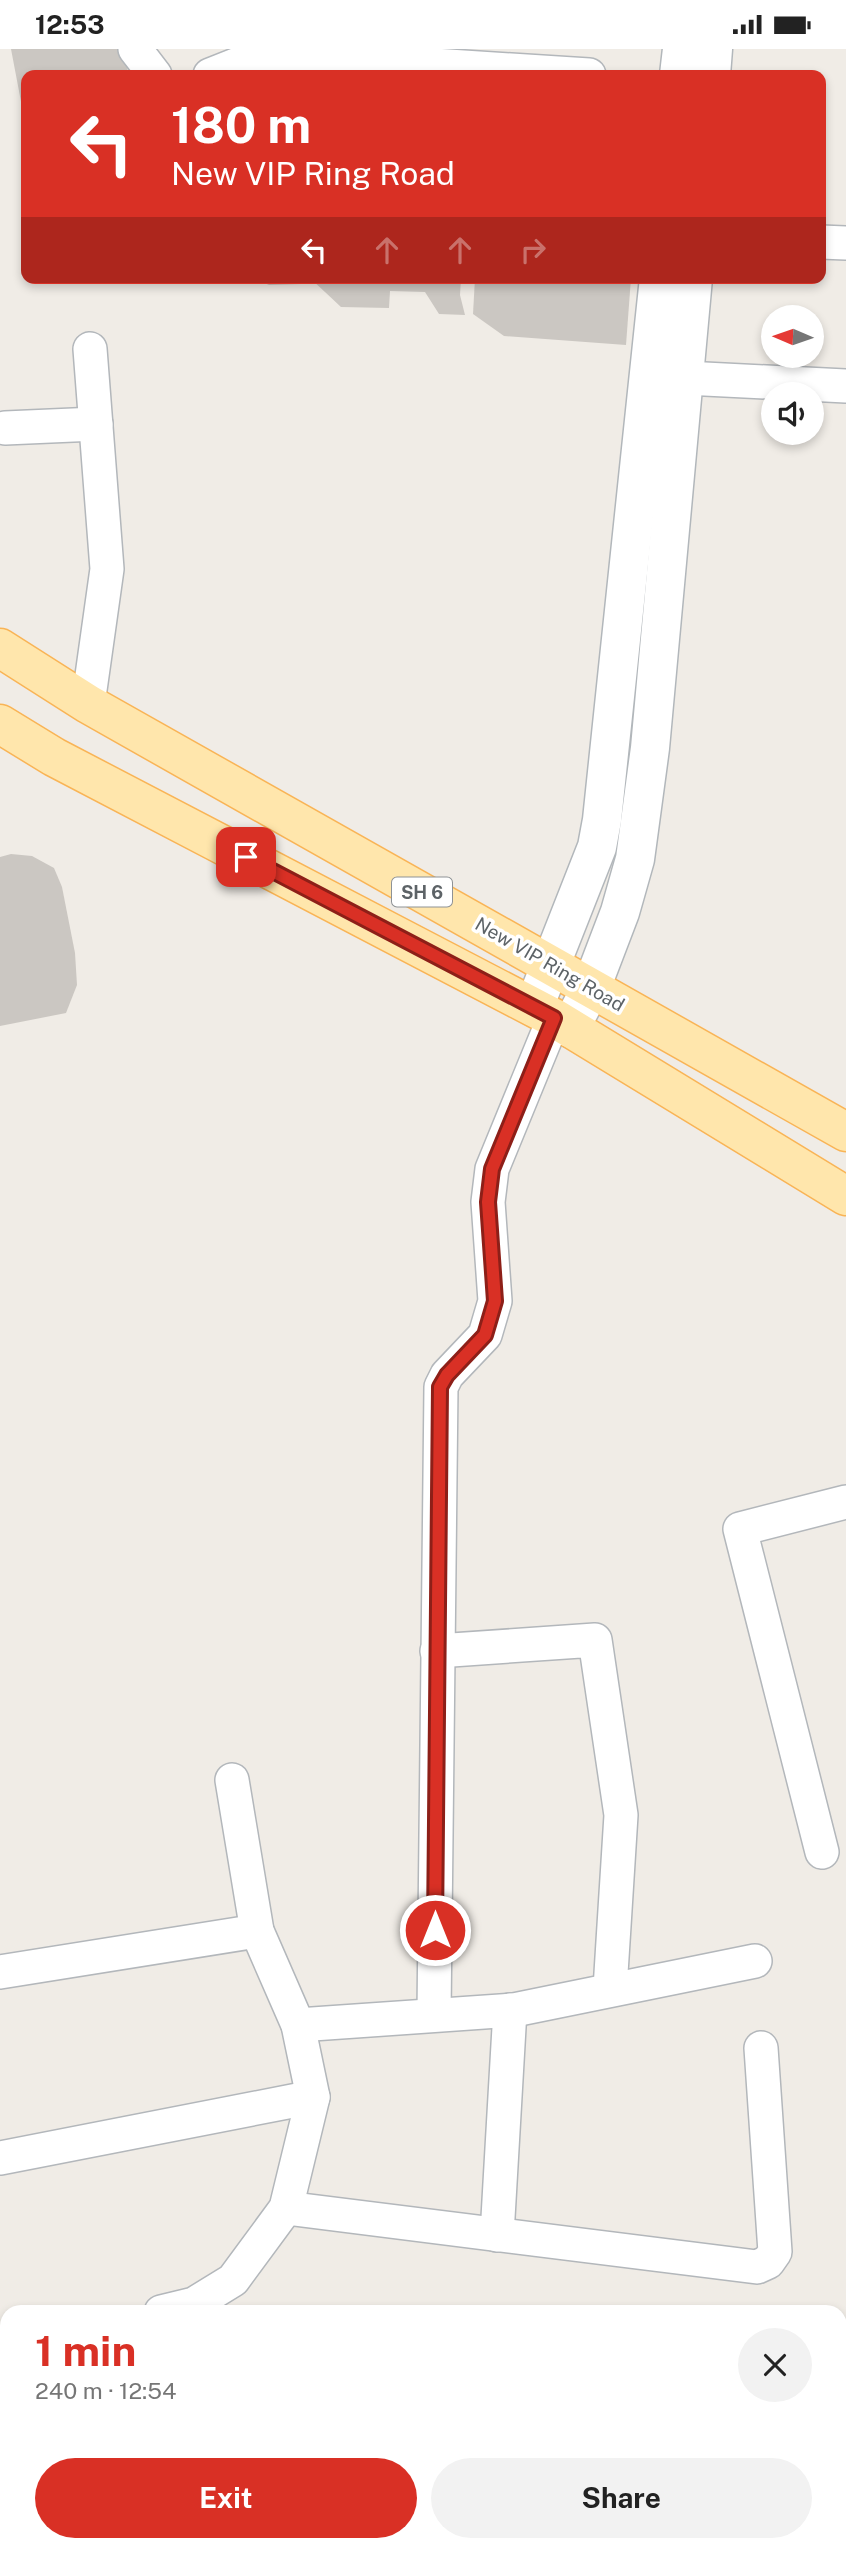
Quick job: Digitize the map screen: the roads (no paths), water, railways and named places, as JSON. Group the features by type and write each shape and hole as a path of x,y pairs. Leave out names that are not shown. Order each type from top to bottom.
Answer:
{"main road":[{"name":"New VIP Ring Road","path":"0,648 88,703 846,1132"},
{"name":"SH 6","path":"0,724 54,757 553,1017 846,1196"}],"street":[{"path":"135,49 151,70"},
{"path":"680,70 682,49"},
{"path":"711,70 713,49"},
{"path":"223,70 243,62 309,57 511,70"},
{"path":"243,62 342,70"},
{"path":"826,242 846,243"},
{"path":"434,2014 440,1387 447,1375 485,1335 492,1312 495,1301 488,1202 492,1169 553,1017 552,965 597,848 658,284"},
{"path":"553,1017 591,988 620,912 635,859 648,762 693,284"},
{"path":"88,703 107,569 90,349"},
{"path":"685,378 846,386"},
{"path":"5,428 96,424"},
{"path":"822,1852 740,1529 846,1502"},
{"path":"437,1651 595,1640 621,1815 610,1989"},
{"path":"190,2305 233,2280 286,2209 313,2097 298,2025 257,1931 232,1780"},
{"path":"0,1972 257,1931"},
{"path":"298,2025 510,2010 755,1961"},
{"path":"498,2235 510,2010"},
{"path":"286,2209 757,2267 768,2263 775,2252 761,2048"},
{"path":"0,2158 313,2097"}]}
